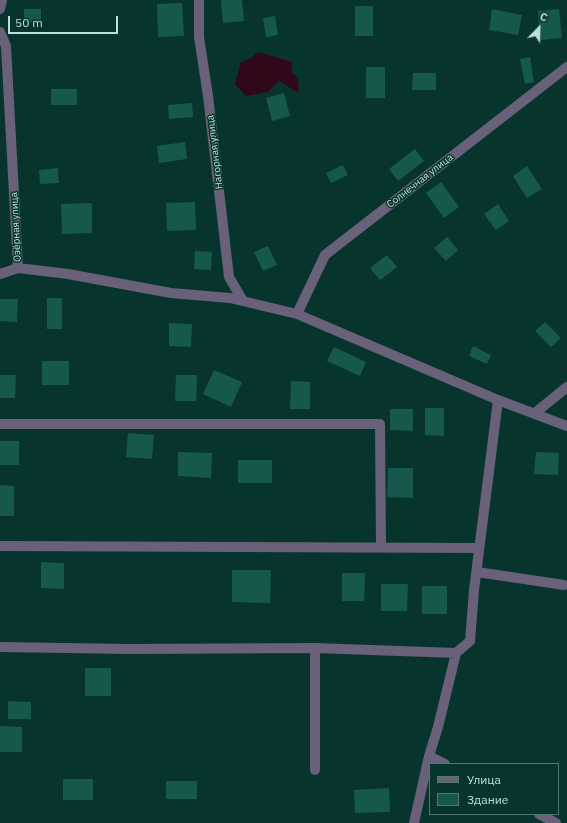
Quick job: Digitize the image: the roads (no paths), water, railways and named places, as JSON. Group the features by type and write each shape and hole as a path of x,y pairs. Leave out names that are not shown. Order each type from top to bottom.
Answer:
{"street":[{"path":"0,9 2,0"},
{"name":"Нагорная улица","path":"199,0 199,37 208,96 229,277 243,301"},
{"name":"Озёрная улица","path":"0,32 6,46 18,268 68,274 171,293 230,298 297,314 498,400 567,426"},
{"name":"Солнечная улица","path":"297,314 326,255 567,67"},
{"path":"0,274 18,268"},
{"path":"535,413 567,387"},
{"path":"414,823 429,756 438,727 456,653 470,641 474,590 498,400"},
{"path":"0,424 380,424 382,547"},
{"path":"0,546 479,548"},
{"path":"477,572 564,585"},
{"path":"0,647 129,649 315,648 456,653"},
{"path":"315,648 315,770"},
{"path":"429,756 443,763"},
{"path":"541,815 556,823"}]}
